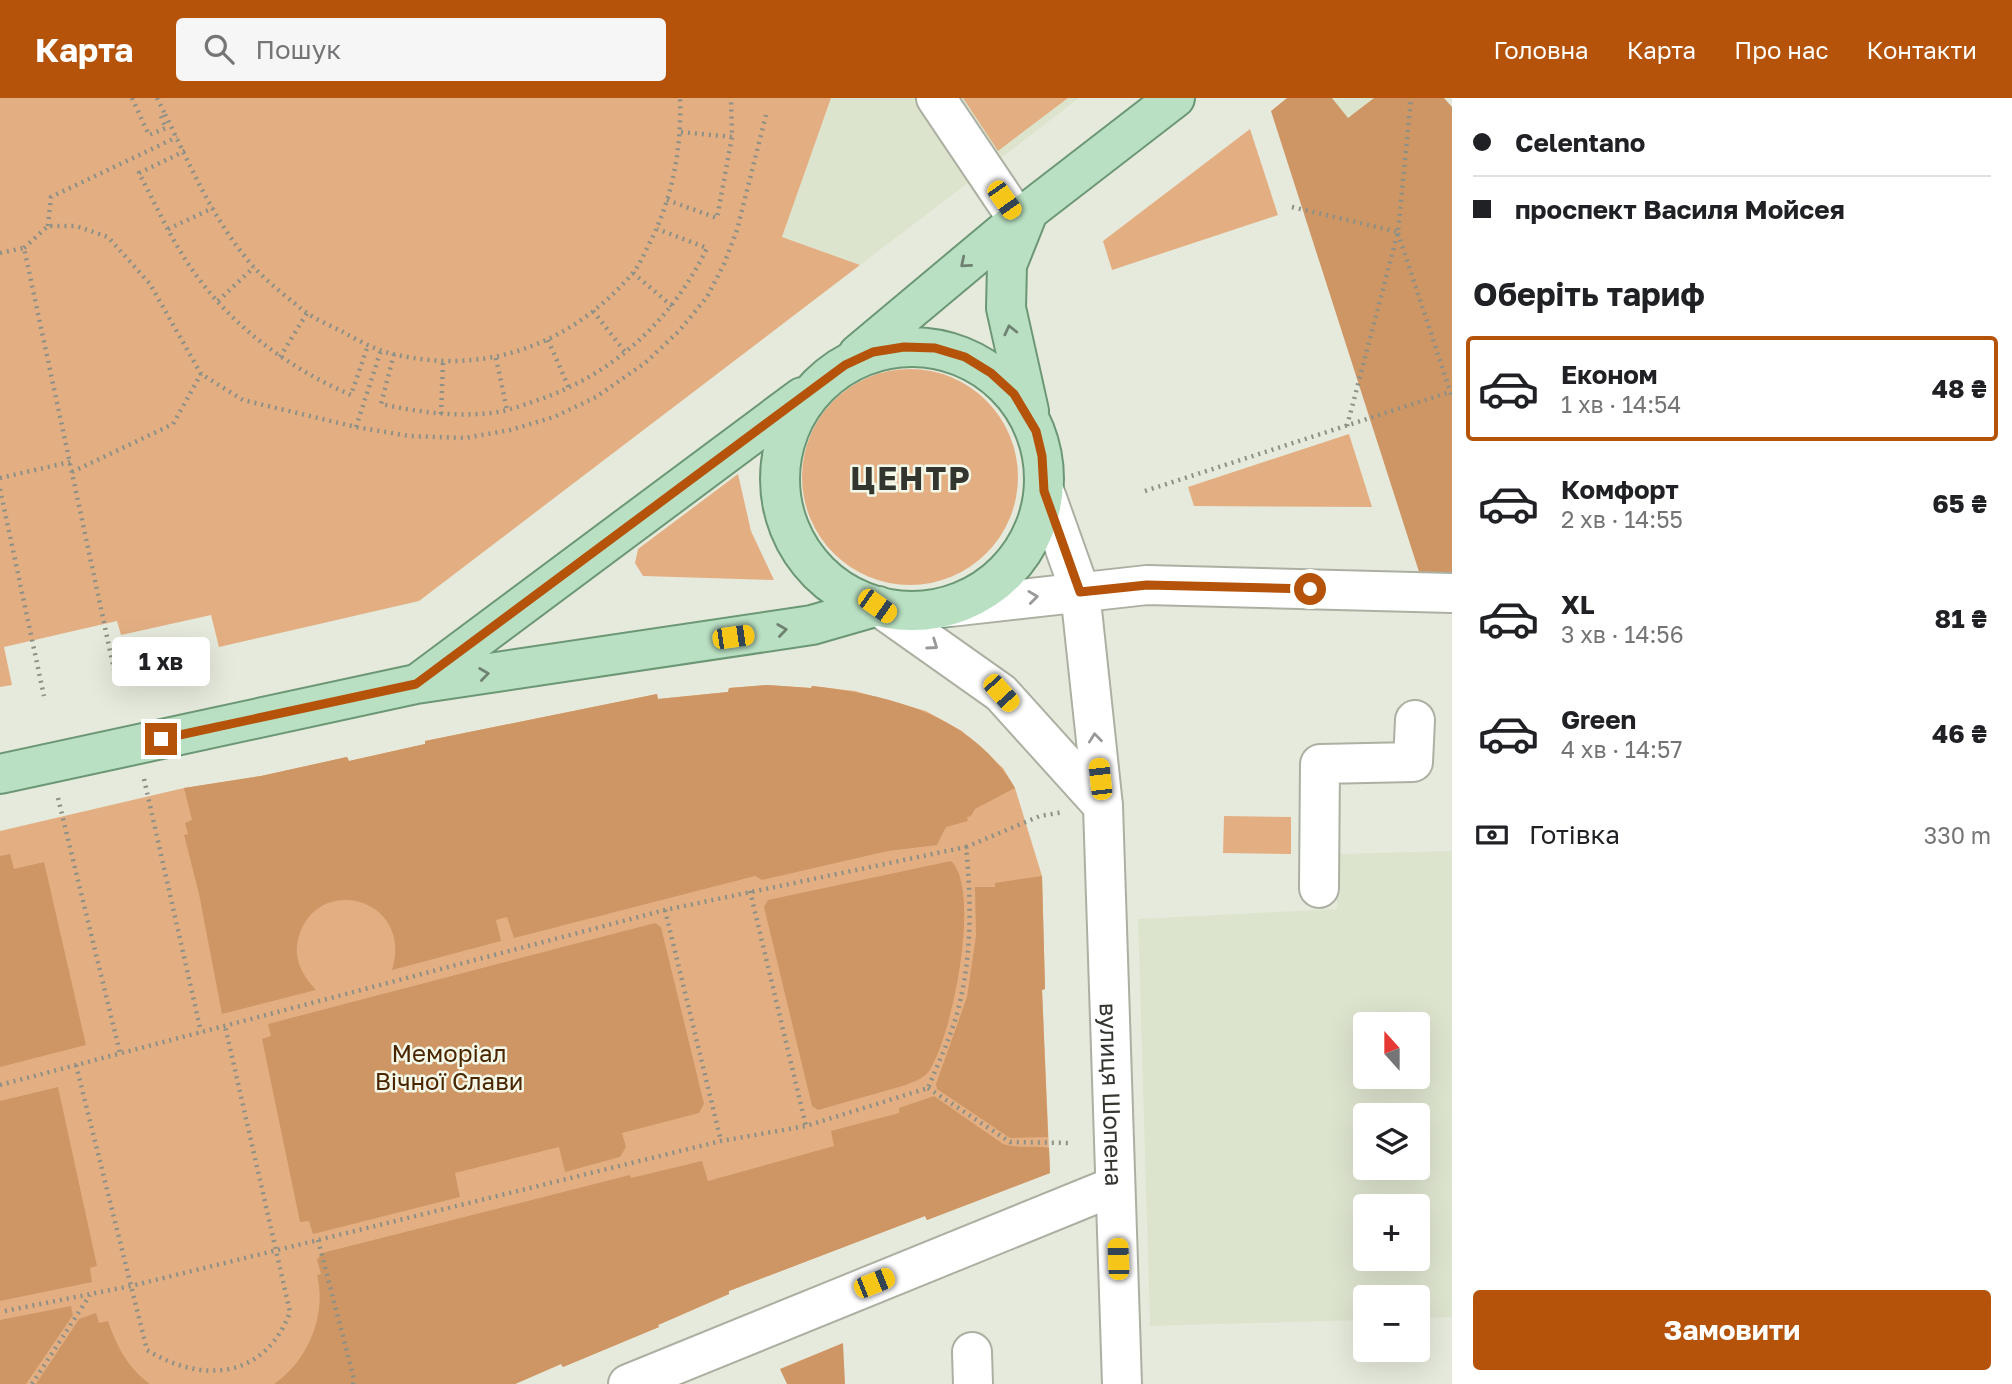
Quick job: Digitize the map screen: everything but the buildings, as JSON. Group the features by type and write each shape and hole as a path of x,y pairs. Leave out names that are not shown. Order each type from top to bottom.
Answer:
{"main road":[{"path":"416,684 833,374 1024,215 1175,98"},
{"path":"1024,215 1007,265 1006,308 1031,421 1042,456 1044,491 1032,534 1017,558 998,579 975,595 941,608 913,611 877,606 849,595 823,577 803,554 789,527 781,497 780,466 787,435 800,407 833,374 873,352 904,347 935,348 965,357 991,373 1014,394 1031,421"},
{"path":"0,775 416,684 812,625 877,606"}],"street":[{"path":"936,98 1024,215"},
{"name":"вулиця Шопена","path":"1044,491 1080,592 1103,806 1122,1384"},
{"path":"941,608 1147,585 1452,593"},
{"path":"877,606 1001,693 1103,806"},
{"path":"1319,888 1320,764 1413,762 1415,720"},
{"path":"628,1384 1115,1186"}],"path":[{"path":"132,98 149,135 166,128 161,116 165,114"},
{"path":"157,98 213,208 254,267 307,313 368,345 394,354 443,363 496,358 548,340 593,311 633,273 657,229 667,200 681,132 680,98"},
{"path":"667,200 717,218 732,137 731,98"},
{"path":"1347,426 1398,232 1411,98"},
{"path":"48,226 76,226 108,237 150,284 201,374 243,400 356,427 409,436 466,438 510,430 554,417 596,397 645,363 679,331 707,297 724,264 737,229 766,115"},
{"path":"681,132 732,137"},
{"path":"0,253 24,248 48,226 51,197 177,137"},
{"path":"185,152 139,173 196,275 218,301 279,356 351,395 368,345"},
{"path":"1292,207 1398,232"},
{"path":"168,229 213,208"},
{"path":"394,354 381,404 441,414 494,412 508,410 569,388 600,372 626,353 672,306 697,269 707,248 657,229"},
{"path":"1145,492 1451,394 1398,232"},
{"path":"24,248 117,679"},
{"path":"218,301 254,267"},
{"path":"633,273 672,306"},
{"path":"593,311 626,353"},
{"path":"279,356 307,313"},
{"path":"548,340 569,388"},
{"path":"356,427 381,350"},
{"path":"496,358 508,410"},
{"path":"441,414 443,363"},
{"path":"72,472 173,424 201,374"},
{"path":"0,478 70,462"},
{"path":"0,489 44,696"},
{"path":"144,779 201,1032"},
{"path":"58,798 120,1053"},
{"path":"0,1085 666,911 966,847 1040,816"},
{"path":"928,1088 961,999 970,934 970,888 966,847"},
{"path":"750,891 806,1126"},
{"path":"666,911 721,1141"},
{"path":"76,1065 147,1350 163,1364 180,1373 200,1377 240,1371 258,1362 272,1348 283,1331 290,1312 225,1026"},
{"path":"0,1312 131,1286 721,1141 806,1126 928,1088"},
{"path":"928,1088 1010,1142 1069,1143"},
{"path":"318,1240 354,1384"},
{"path":"32,1384 90,1295"}],"shaded area":[{"path":"831,98 923,98 976,177 860,265 782,237"},
{"path":"952,98 1079,98 996,162"},
{"path":"1332,98 1374,98 1348,119"},
{"path":"1452,851 1452,1317 1430,1318 1430,1285 1353,1285 1353,1320 1150,1326 1138,919 1337,909 1336,854"}],"green space":[{"path":"0,98 831,98 782,237 860,265 419,601 219,647 211,615 121,635 117,621 4,647 12,685 0,687"},
{"path":"963,98 1068,98 998,151"},
{"path":"1287,98 1332,98 1348,118 1374,98 1444,98 1452,107 1452,578 1421,578 1271,111"},
{"path":"1250,129 1278,215 1112,270 1103,241"},
{"path":"910,369 951,377 970,387 986,401 1000,417 1010,436 1018,477 1010,518 1000,537 986,553 970,567 951,577 910,585 869,577 850,567 834,553 820,537 810,518 802,477 810,436 820,417 834,401 850,387 869,377"},
{"path":"1349,434 1372,507 1194,506 1188,487"},
{"path":"738,474 751,531 774,580 643,576 635,563 638,549"},
{"name":"Меморіал Вічної Слави","path":"767,685 855,691 926,711 962,731 1003,768 1015,788 1042,876 1045,989 1042,990 1050,1173 927,1220 925,1216 729,1291 729,1294 658,1325 659,1327 515,1384 0,1384 0,831 184,788 261,776 347,757 349,761 425,744 425,741 657,694 658,699"},
{"path":"767,685 812,686 871,695 927,713 953,726 976,743 997,763 1015,788 975,809 971,816 967,817 968,821 946,827 937,845 888,851 762,880 755,876 514,938 507,917 496,920 501,941 392,970 395,945 389,925 377,911 361,902 343,900 325,905 309,916 297,944 300,965 316,990 222,1014 199,894 184,835 188,834 185,823 192,820 184,788 261,776 347,757 349,761 425,744 425,741 657,694 658,699"},
{"path":"1224,816 1291,817 1291,854 1223,853"},
{"path":"10,854 14,869 44,862 86,1045 0,1067 0,856"},
{"path":"951,861 960,877 964,901 964,931 954,997 938,1053 929,1071 906,1085 818,1110 812,1106 764,907 768,900"},
{"path":"1042,876 1045,989 1042,990 1048,1137 1010,1138 937,1089 936,1084 967,997 976,936 975,887 995,887 995,883"},
{"path":"655,923 661,927 704,1104 699,1113 622,1133 626,1147 620,1157 565,1172 559,1147 455,1173 460,1197 313,1234 309,1221 300,1222 262,1039 271,1036 268,1024"},
{"path":"58,1087 97,1266 90,1268 92,1282 0,1301 0,1101"},
{"path":"934,1096 1003,1144 1049,1148 1050,1173 927,1220 925,1216 729,1291 729,1294 658,1325 659,1327 515,1384 274,1384 296,1363 312,1336 319,1306 317,1275 321,1274 317,1260 322,1253 630,1175 631,1178 702,1161 708,1181 834,1146 831,1131 899,1113 899,1108"},
{"path":"71,1306 73,1315 26,1384 0,1384 0,1320"},
{"path":"96,1313 99,1323 108,1321 124,1356 135,1371 150,1384 36,1384 79,1319"},
{"path":"843,1343 845,1384 787,1384 780,1369"}],"district":[{"name":"ЦЕНТР","path":"911,478"}],"route":[{"path":"161,739 416,684 845,365 873,352 904,347 935,348 965,357 991,373 1014,394 1036,431 1042,456 1044,491 1080,592 1147,585 1310,589"}]}
